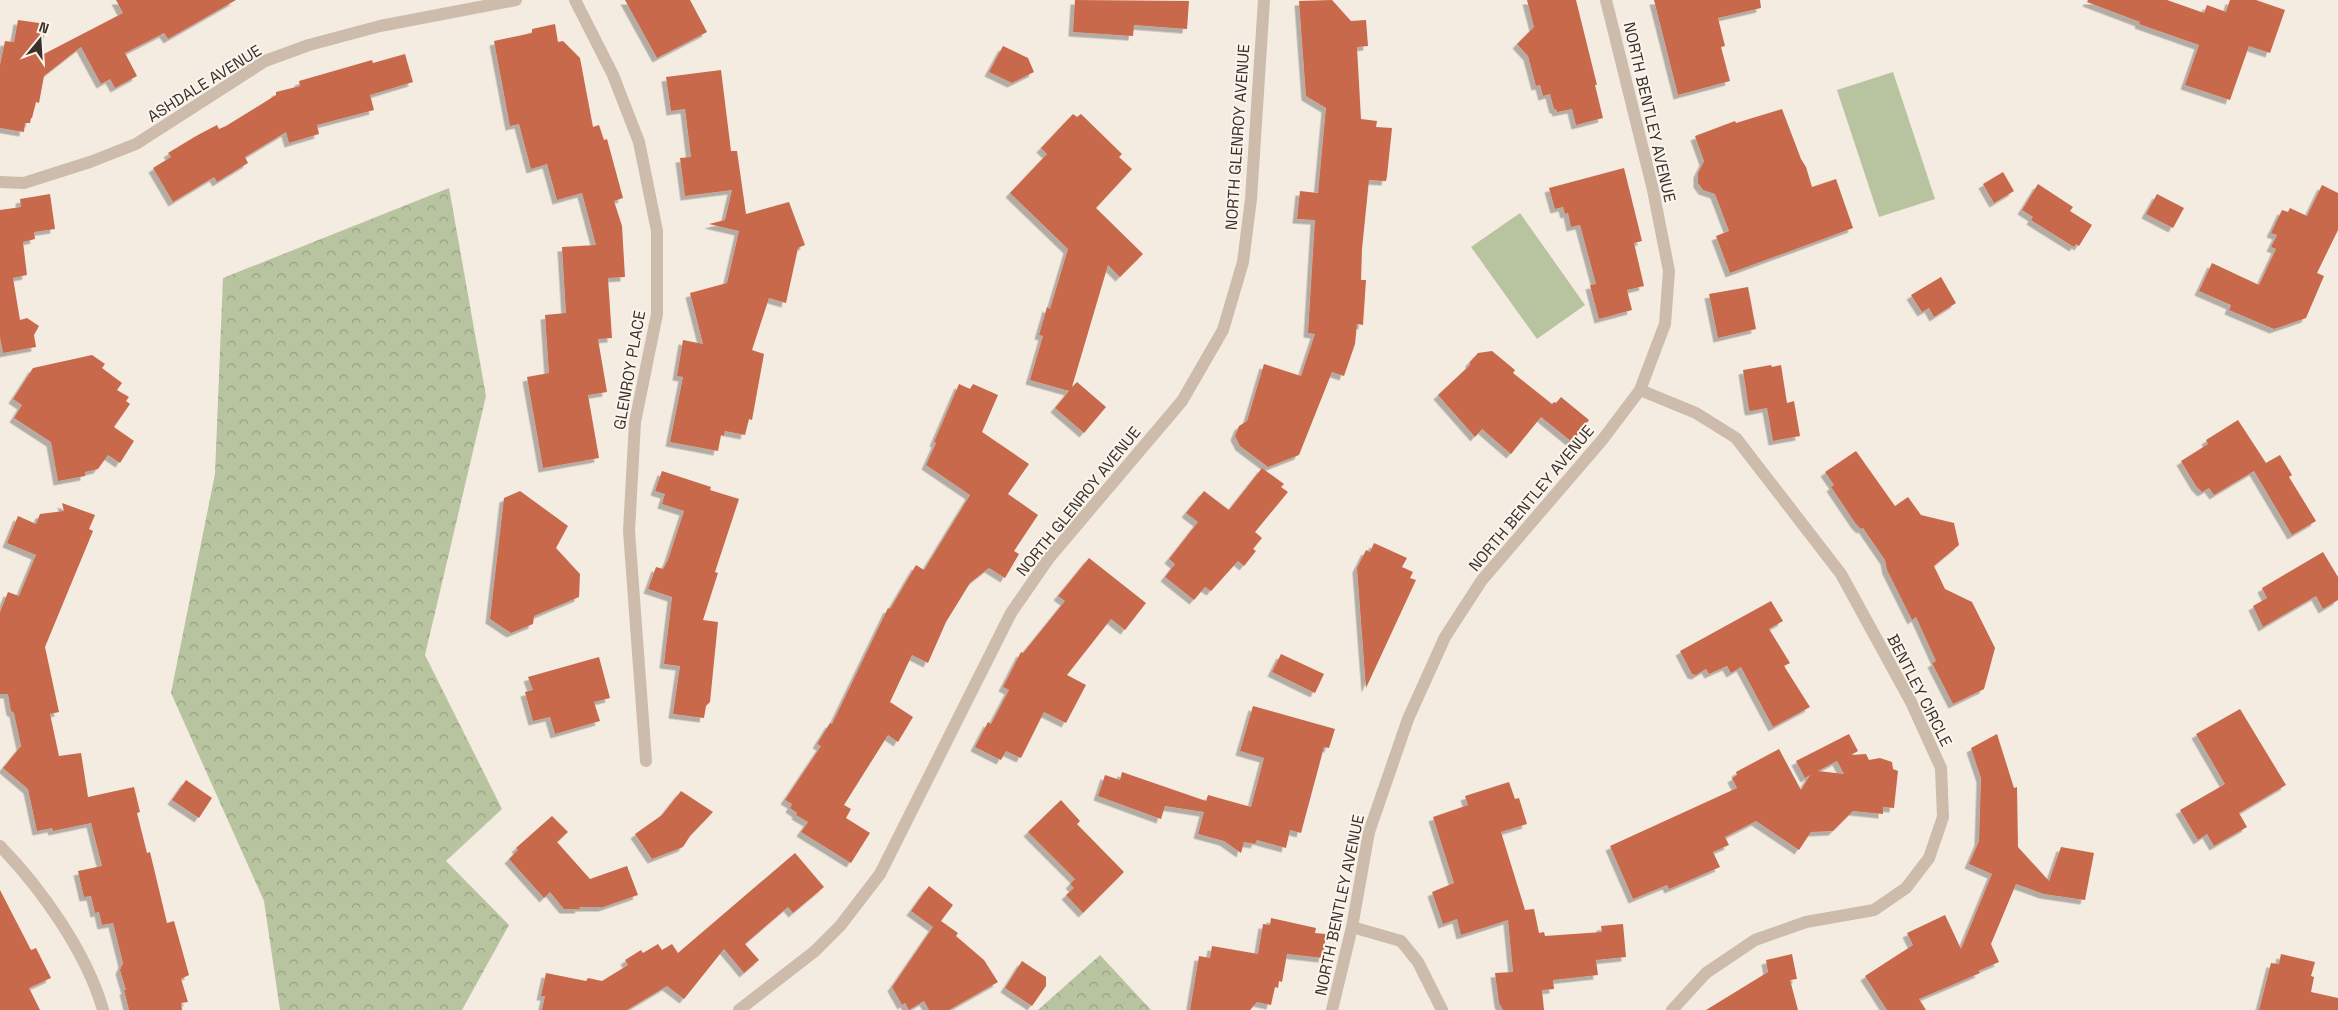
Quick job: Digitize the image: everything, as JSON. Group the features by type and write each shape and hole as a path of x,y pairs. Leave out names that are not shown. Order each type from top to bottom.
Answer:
{"street":[{"name":"ASHDALE AVENUE","path":"0,182 24,182 90,162 136,144 265,62 309,45 380,26 516,0"},
{"name":"GLENROY PLACE","path":"575,0 613,75 640,142 657,231 657,314 635,422 629,530 646,761"},
{"name":"NORTH GLENROY AVENUE","path":"739,1010 815,951 840,926 880,874 1011,613 1049,558 1182,400 1223,330 1242,262 1251,199 1264,0"},
{"name":"NORTH BENTLEY AVENUE","path":"1332,1010 1352,927 1368,832 1408,719 1445,637 1482,580 1602,439 1640,390 1665,324 1669,271 1653,190 1606,0"},
{"name":"BENTLEY CIRCLE","path":"1640,390 1696,413 1736,438 1841,574 1911,702 1941,768 1943,818 1929,858 1906,888 1874,910 1806,922 1755,940 1706,973 1672,1010"},
{"path":"0,846 24,871 77,948 104,1010"},
{"path":"1352,927 1401,941 1418,962 1442,1010"}],"green space":[{"path":"1893,72 1935,199 1879,217 1837,90"},
{"path":"449,188 486,396 425,655 502,809 446,861 509,925 462,1010 280,1010 264,901 171,693 215,474 223,278"},
{"path":"1520,213 1585,305 1537,339 1471,247"},
{"path":"1100,955 1151,1010 1038,1010"}],"building":[{"path":"116,0 236,0 168,39 164,33 125,53 137,76 115,88 110,79 101,84 81,47 44,76 39,103 36,102 30,123 25,123 24,132 0,128 0,65 5,41 14,42 18,20 46,24 40,56 123,13"},
{"path":"625,0 690,0 707,32 657,58"},
{"path":"1075,0 1189,1 1187,29 1134,25 1133,36 1073,32"},
{"path":"1332,0 1351,21 1366,20 1368,46 1357,47 1361,119 1377,121 1376,127 1392,128 1387,176 1386,181 1369,180 1362,249 1361,280 1366,280 1363,325 1357,324 1355,344 1344,376 1332,372 1299,455 1268,467 1240,446 1235,436 1239,426 1247,421 1264,364 1301,376 1315,334 1308,333 1315,220 1297,219 1300,191 1318,193 1326,108 1306,96 1299,1"},
{"path":"1527,0 1576,0 1597,85 1595,85 1603,118 1576,125 1572,109 1557,112 1554,109 1550,94 1543,96 1540,85 1536,86 1528,56 1517,44 1534,27"},
{"path":"1654,0 1760,0 1761,8 1718,18 1725,46 1721,47 1730,81 1678,95"},
{"path":"2088,0 2167,0 2204,13 2207,5 2226,12 2230,0 2256,0 2285,10 2270,53 2249,46 2230,100 2185,85 2199,45 2139,24 2140,22 2087,2"},
{"path":"555,24 558,42 563,41 580,58 593,127 599,125 604,140 607,139 623,198 614,201 622,226 625,277 608,278 612,338 598,339 607,392 588,395 599,458 543,468 527,377 549,373 545,315 566,313 562,247 596,245 582,193 557,200 547,164 531,169 519,124 510,126 494,41 532,33 532,29"},
{"path":"1003,46 1028,58 1034,72 1012,83 989,72"},
{"path":"405,54 413,82 370,95 374,110 317,125 319,134 289,143 286,132 245,157 248,163 217,182 214,177 173,202 153,168 171,157 168,153 196,136 217,125 219,129 226,126 276,95 276,92 300,86 299,81 372,60 373,63"},
{"path":"721,70 731,151 737,151 746,214 789,202 805,245 798,248 786,303 769,298 752,350 764,354 752,420 749,419 745,435 725,431 724,436 721,435 718,451 670,442 683,377 677,376 683,340 703,344 690,293 727,283 739,231 709,224 725,220 732,190 685,196 680,158 691,157 685,109 671,111 666,77"},
{"path":"1782,109 1801,159 1806,167 1812,187 1836,179 1853,228 1730,273 1716,236 1729,231 1715,194 1703,190 1698,183 1698,173 1704,161 1695,136 1735,121 1736,123"},
{"path":"1073,114 1077,117 1081,114 1122,154 1119,157 1132,169 1096,208 1143,254 1120,277 1108,265 1072,387 1077,382 1106,407 1084,433 1055,408 1069,391 1030,380 1043,336 1039,335 1047,307 1050,309 1068,249 1010,193 1047,154 1041,148"},
{"path":"1624,168 1642,241 1634,243 1644,286 1627,290 1632,310 1599,319 1590,285 1596,284 1580,225 1571,227 1568,213 1565,214 1563,207 1555,209 1549,188"},
{"path":"2003,172 2014,191 1994,203 1983,184"},
{"path":"2038,184 2073,207 2070,211 2092,225 2079,246 2076,244 2074,247 2031,220 2033,217 2022,210"},
{"path":"2322,185 2338,193 2338,230 2317,273 2324,276 2306,318 2274,329 2229,310 2231,305 2199,291 2212,263 2259,285 2276,249 2271,247 2277,235 2271,233 2282,210 2288,212 2290,208 2307,216"},
{"path":"50,194 55,229 34,232 35,239 23,242 27,275 13,278 20,320 27,318 39,326 34,335 36,347 3,353 0,337 0,210 21,207 20,199"},
{"path":"2157,194 2184,208 2173,228 2146,214"},
{"path":"1941,277 1956,303 1934,317 1929,308 1922,312 1911,295"},
{"path":"1748,287 1756,329 1718,338 1709,294"},
{"path":"1492,351 1515,370 1513,373 1552,404 1556,403 1561,397 1589,420 1572,442 1541,417 1511,454 1482,429 1475,437 1438,395 1470,365 1470,362 1478,353"},
{"path":"92,355 105,364 102,368 122,383 117,390 129,397 126,401 130,404 114,427 134,441 120,463 108,455 98,469 85,472 85,476 58,481 51,442 14,418 22,405 13,399 33,368"},
{"path":"1771,365 1772,367 1781,365 1787,403 1794,401 1800,436 1773,441 1767,408 1749,410 1743,370"},
{"path":"959,384 970,389 973,384 998,395 982,432 1029,464 1008,494 1038,515 1014,551 1019,554 1005,578 989,568 970,583 946,622 928,663 912,655 890,702 913,717 898,742 888,735 844,805 851,809 846,818 870,833 851,863 801,832 808,822 796,815 797,813 790,808 792,804 785,800 821,746 817,744 830,723 832,724 888,608 890,609 916,565 924,570 970,495 926,465"},
{"path":"2238,420 2266,463 2280,455 2292,475 2289,477 2316,521 2292,535 2254,471 2214,495 2209,488 2202,492 2196,486 2181,461 2208,444 2206,440"},
{"path":"1856,451 1895,506 1908,497 1921,515 1954,523 1959,545 1934,566 1945,589 1972,602 1995,648 1984,689 1953,704 1932,663 1936,661 1916,617 1912,620 1887,570 1885,560 1863,528 1861,529 1856,524 1831,487 1834,485 1825,472"},
{"path":"1262,468 1284,484 1281,487 1288,492 1255,532 1262,538 1253,549 1256,551 1244,566 1238,561 1211,591 1205,587 1194,600 1165,577 1175,564 1169,559 1198,522 1186,513 1204,491 1229,510"},
{"path":"662,471 711,487 710,490 739,499 715,572 718,573 703,620 718,622 710,702 706,706 704,718 673,714 680,666 664,664 672,597 648,589 656,567 663,569 668,560 684,511 662,504 665,494 655,491"},
{"path":"520,491 568,526 556,548 580,574 579,597 534,616 533,624 511,633 490,619 504,498"},
{"path":"62,503 95,515 89,529 93,531 45,647 59,712 50,714 59,756 81,753 88,797 134,787 140,812 137,813 147,853 150,852 167,923 174,921 189,975 181,979 188,1002 181,1003 182,1010 129,1010 120,970 123,963 113,923 102,925 99,912 95,913 91,896 84,897 78,871 102,866 91,823 53,831 52,828 37,831 28,789 3,768 21,746 8,694 0,694 0,612 8,592 19,596 36,555 7,543 18,516 36,524 40,514 64,511"},
{"path":"1374,543 1407,558 1402,567 1413,572 1410,578 1416,580 1366,688 1357,568 1366,550 1370,552"},
{"path":"2323,552 2338,577 2338,600 2323,609 2316,596 2263,627 2253,606 2267,598 2262,588"},
{"path":"1089,558 1146,603 1125,630 1111,619 1067,675 1086,685 1066,723 1044,712 1021,758 1006,751 1001,760 975,747 988,722 991,724 1009,690 1003,687 1021,652 1023,653 1065,601 1058,596"},
{"path":"1771,601 1783,621 1769,629 1790,663 1784,666 1810,707 1773,727 1741,667 1731,673 1727,666 1709,674 1706,669 1696,675 1692,674 1680,651"},
{"path":"1281,654 1324,674 1315,693 1272,672"},
{"path":"599,657 610,698 594,702 600,721 555,734 550,717 533,721 525,692 533,690 528,677"},
{"path":"1253,706 1335,729 1329,748 1324,747 1301,833 1290,830 1286,848 1257,840 1255,844 1244,842 1241,853 1224,841 1198,834 1204,812 1165,806 1161,819 1098,796 1105,775 1120,780 1122,772 1206,801 1208,795 1251,807 1264,758 1240,751"},
{"path":"2240,709 2286,785 2239,813 2247,827 2214,846 2207,834 2198,840 2180,810 2225,784 2196,734"},
{"path":"1849,734 1858,751 1851,755 1866,754 1869,760 1880,758 1892,762 1893,769 1898,771 1894,808 1883,807 1883,814 1853,811 1833,831 1811,832 1799,850 1756,821 1725,837 1729,845 1713,852 1720,867 1669,889 1667,885 1633,899 1610,846 1737,788 1732,778 1737,775 1736,772 1779,749 1801,790 1810,775 1805,778 1796,761","holes":["1837,761 1844,774 1818,771"]},
{"path":"1997,734 2014,788 2017,787 2018,847 2049,881 2061,847 2094,853 2085,900 2044,894 2016,884 1991,944 1999,962 1978,971 1980,973 1919,999 1926,1010 1887,1010 1865,976 1913,945 1907,933 1945,915 1961,949 1992,874 1969,864 1979,841 1981,778 1971,748"},
{"path":"186,780 212,798 199,818 172,800"},
{"path":"1509,782 1515,799 1519,798 1527,824 1501,832 1525,910 1534,909 1539,933 1544,932 1545,936 1602,932 1601,926 1623,924 1626,957 1596,960 1598,975 1553,980 1554,989 1542,990 1544,1010 1503,1010 1499,1003 1495,973 1513,972 1508,920 1461,935 1457,919 1443,924 1432,892 1454,883 1433,817 1468,805 1465,796"},
{"path":"681,791 713,812 690,836 683,847 652,859 635,834 662,815"},
{"path":"1061,800 1080,821 1077,824 1124,872 1083,913 1066,895 1074,888 1070,884 1075,879 1028,832"},
{"path":"552,816 568,832 557,842 590,879 627,866 638,895 603,907 579,907 580,909 564,909 550,892 544,898 509,859 518,850 516,848"},
{"path":"795,853 824,887 793,913 788,907 745,944 759,960 744,973 724,949 684,999 667,986 627,1010 542,1010 545,996 541,996 546,973 586,981 588,978 602,981 628,965 625,960 641,950 643,953 658,944 662,950 672,944 678,953"},
{"path":"929,886 953,905 941,921 958,933 956,936 984,960 998,982 949,1010 929,1010 924,1001 909,1010 905,1003 902,1005 892,987 933,927 911,911"},
{"path":"0,890 31,950 36,948 51,978 29,988 40,1010 0,1010"},
{"path":"1271,918 1316,928 1315,933 1326,934 1323,958 1287,954 1282,982 1279,981 1278,988 1275,987 1271,1005 1257,1002 1250,1010 1190,1010 1199,956 1210,958 1212,946 1258,954 1263,924 1270,925"},
{"path":"1792,954 1797,979 1790,980 1798,1010 1706,1010 1768,972 1766,960"},
{"path":"2281,954 2315,962 2311,976 2314,977 2311,992 2338,998 2338,1010 2259,1010 2271,963 2279,964"},
{"path":"1022,961 1046,977 1046,986 1032,1006 1005,988"}]}
